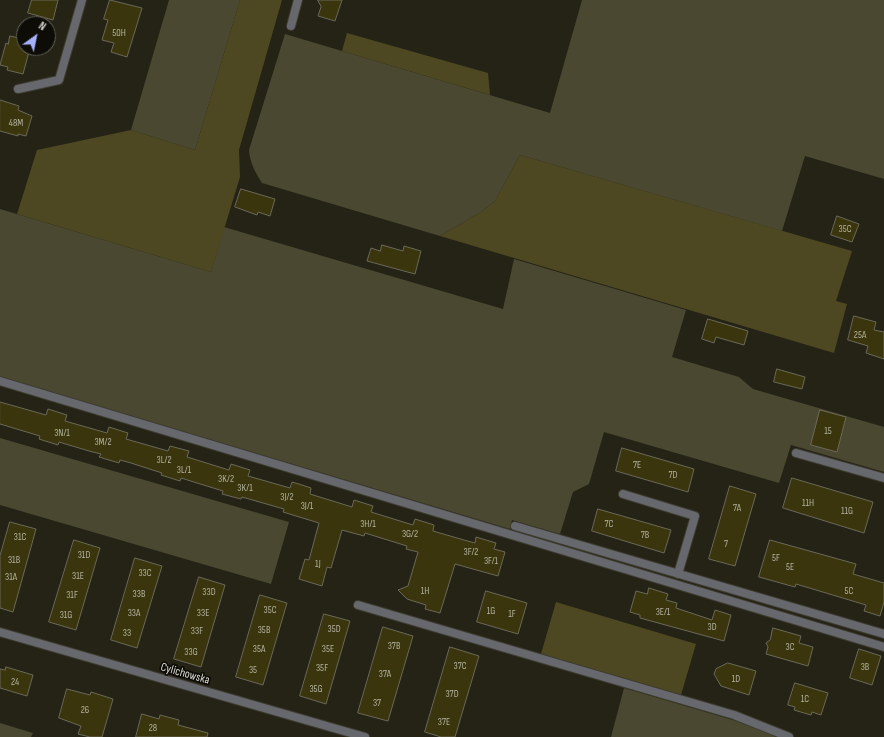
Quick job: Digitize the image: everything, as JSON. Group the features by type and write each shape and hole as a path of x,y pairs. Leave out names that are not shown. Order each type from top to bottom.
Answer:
{"street":[{"path":"18,89 58,80 82,0"},
{"path":"291,26 298,0"},
{"path":"0,381 884,647"},
{"path":"796,453 884,478"},
{"path":"623,494 695,516 678,574"},
{"path":"514,526 884,634"},
{"path":"358,605 734,715 789,737"},
{"name":"Cylichowska","path":"0,632 365,737"}],"shaded area":[{"path":"169,0 240,0 195,150 131,130"},
{"path":"240,0 282,0 239,150 240,177 211,272 17,214 37,150 131,130 195,150"},
{"path":"582,0 884,0 884,179 805,156 782,231 520,155 495,201 481,212 440,236 262,183 255,171 250,159 249,150 285,34 550,113"},
{"path":"347,33 488,73 490,95 342,51"},
{"path":"520,155 852,251 836,301 847,304 834,353 440,236 481,212 495,201"},
{"path":"0,209 211,272 224,227 503,309 514,259 686,310 672,357 739,377 753,389 884,427 884,472 791,445 779,483 604,432 589,484 573,492 560,534 512,520 510,529 0,377"},
{"path":"0,438 289,522 271,584 0,505"},
{"path":"556,602 696,644 681,695 541,654"},
{"path":"624,688 767,730 779,737 611,737"},
{"path":"0,723 33,733 31,737 0,737"}],"building":[{"path":"32,0 58,0 54,16 39,16 28,13"},
{"path":"110,0 142,8 127,57 111,52 114,43 102,40 108,20 104,19"},
{"path":"318,0 342,0 335,21 318,16 321,7"},
{"path":"10,36 16,37 16,56 28,56 23,74 7,70 8,67 0,65 6,43 8,44"},
{"path":"0,100 19,106 18,110 32,116 26,136 18,134 18,136 0,131"},
{"path":"241,189 275,199 270,216 258,212 257,215 235,207"},
{"path":"837,216 859,224 852,242 831,235"},
{"path":"382,245 403,251 404,246 421,251 415,274 367,261 371,248 380,251"},
{"path":"854,316 876,322 874,330 884,332 884,359 866,353 868,346 848,340"},
{"path":"708,319 748,331 744,345 716,337 714,343 702,339"},
{"path":"777,369 805,377 802,389 774,382"},
{"path":"0,402 46,415 48,409 67,415 65,421 107,433 109,427 128,433 126,439 168,451 170,446 189,451 187,457 229,470 231,464 250,470 248,476 290,488 292,482 311,488 310,494 352,507 354,500 373,506 371,512 413,525 415,519 434,525 433,531 475,543 476,537 496,543 494,549 505,552 498,576 455,564 440,613 425,609 426,605 407,599 398,590 408,586 418,552 406,549 407,546 365,533 364,536 342,530 331,568 327,567 322,586 299,579 305,559 309,560 319,523 283,512 284,509 242,497 241,499 222,494 223,491 181,478 180,481 161,475 162,473 131,463 120,460 119,463 99,457 101,454 59,442 58,445 39,439 40,436 0,424"},
{"path":"820,410 846,417 837,452 811,445"},
{"path":"622,448 694,469 688,492 616,471"},
{"path":"792,478 873,502 864,533 783,508"},
{"path":"730,486 756,494 735,566 709,559"},
{"path":"598,509 671,530 664,553 592,531"},
{"path":"10,522 36,529 13,612 0,608 0,556"},
{"path":"74,540 100,548 76,630 49,622"},
{"path":"770,540 856,564 853,574 884,583 884,602 880,616 864,611 866,605 796,584 795,587 759,577"},
{"path":"135,558 162,566 137,648 111,640"},
{"path":"199,577 225,585 201,667 174,659"},
{"path":"649,588 668,594 666,600 677,603 676,608 712,620 715,610 731,615 724,641 640,618 640,615 630,612 636,591 647,594"},
{"path":"486,591 527,603 518,634 477,622"},
{"path":"260,595 287,603 263,685 236,677"},
{"path":"324,614 350,621 326,704 300,696"},
{"path":"383,627 413,636 388,721 358,713"},
{"path":"773,628 801,636 799,643 813,647 808,666 766,654 768,647 766,643 770,640"},
{"path":"450,647 479,656 455,737 441,737 425,732"},
{"path":"859,649 881,656 872,685 850,678"},
{"path":"728,663 756,671 749,695 721,686 714,674 716,669"},
{"path":"6,667 33,675 27,696 0,688 0,669 5,670"},
{"path":"795,683 828,693 821,715 812,712 811,715 794,710 795,707 788,705"},
{"path":"67,689 90,695 91,692 113,699 102,737 90,737 78,734 81,726 59,718"},
{"path":"142,714 159,719 160,715 179,720 178,725 208,733 207,737 136,737"}]}
